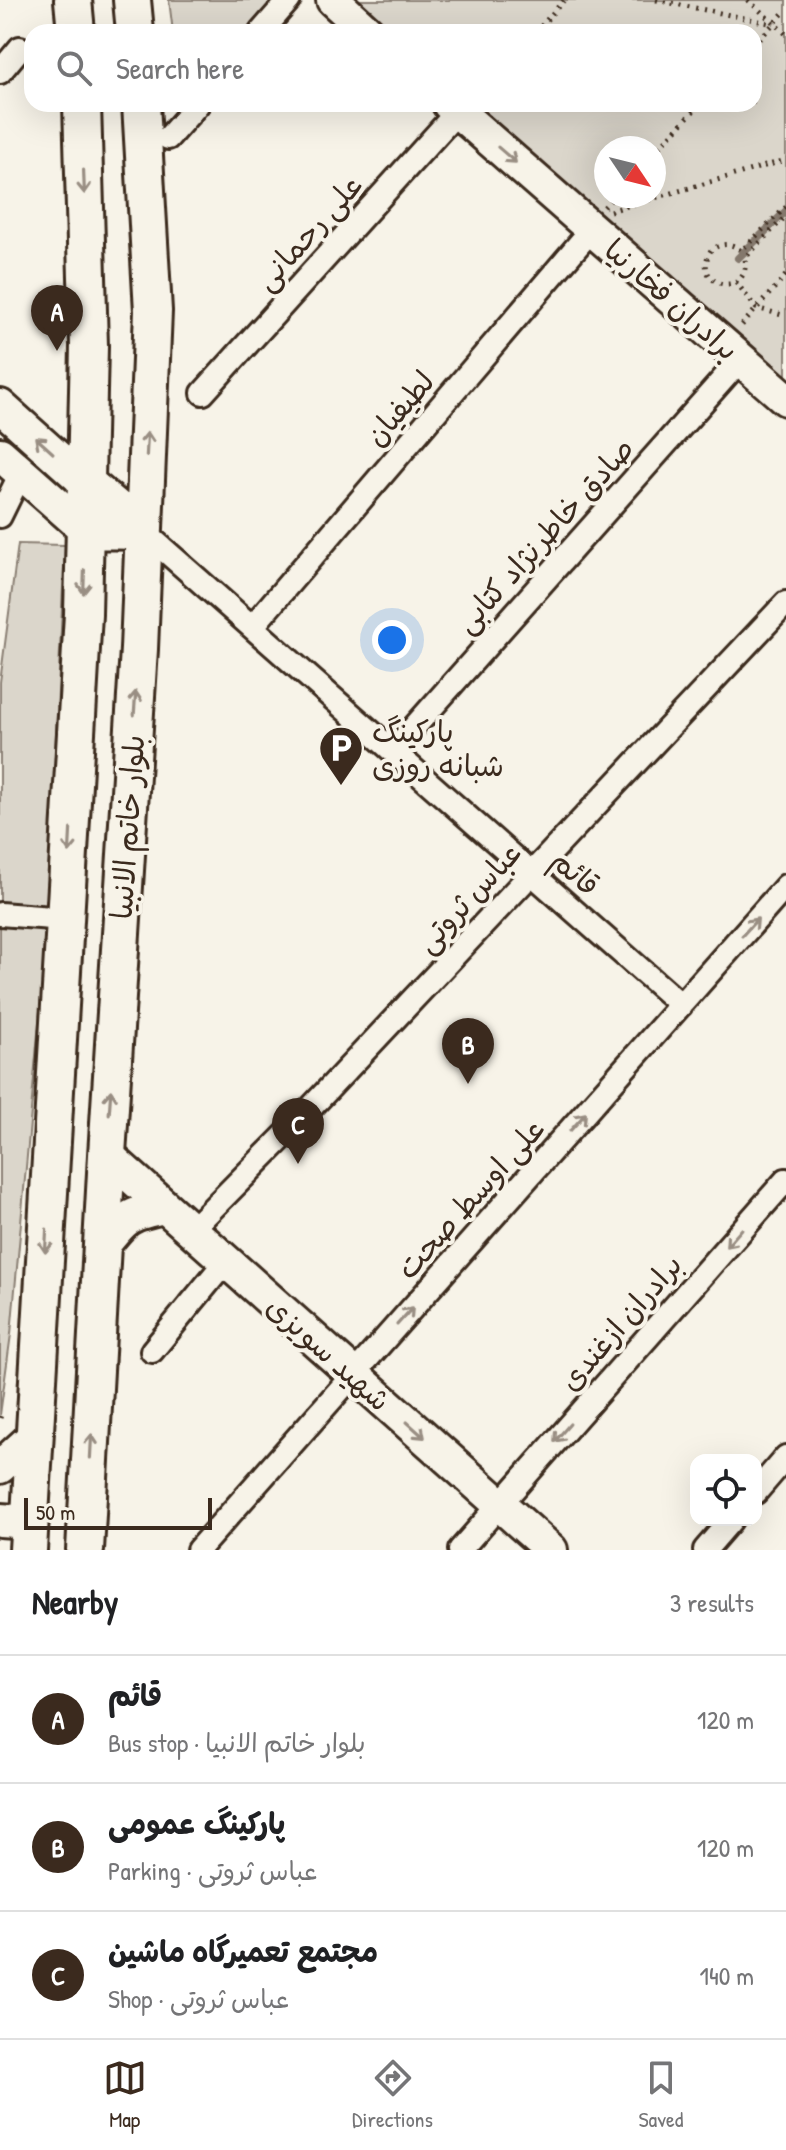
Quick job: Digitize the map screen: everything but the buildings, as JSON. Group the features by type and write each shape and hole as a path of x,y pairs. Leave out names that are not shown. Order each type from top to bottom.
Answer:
{"main road":[{"path":"73,0 75,24"},
{"path":"132,0 134,24"},
{"path":"333,0 359,24"},
{"name":"بلوار خاتم الانبیا","path":"19,1531 34,1436 83,614 89,346 82,112"},
{"name":"بلوار خاتم الانبیا","path":"86,1537 139,649 153,311 141,112"},
{"name":"برادران فخارنیا","path":"458,112 595,222 786,399"},
{"path":"0,406 143,531"},
{"path":"10,464 86,530 143,531"},
{"path":"54,1109 71,1140 106,1168"},
{"path":"50,1181 71,1164 93,1170 106,1168"},
{"name":"شهید سویزی","path":"106,1168 165,1207 551,1550"},
{"path":"102,1247 124,1218 165,1207"},
{"path":"0,1467 34,1436"},
{"path":"19,1531 86,1537"}],"street":[{"path":"268,24 289,0"},
{"path":"0,72 20,48"},
{"path":"168,138 191,112"},
{"name":"علی رحمانی","path":"203,393 449,112"},
{"name":"لطیفیان","path":"252,627 595,222"},
{"name":"صادق خاطرنژاد کتابی","path":"393,751 741,359"},
{"path":"0,516 10,464"},
{"name":"قائم","path":"143,531 681,1005"},
{"name":"عباس ثروتی","path":"191,1230 289,1131 786,603"},
{"name":"علی اوسط صحت","path":"198,1550 786,886"},
{"path":"0,914 65,919"},
{"name":"برادران ازغندی","path":"460,1550 786,1180"},
{"path":"152,1351 226,1261"},
{"path":"762,1485 786,1457"},
{"path":"705,1550 726,1526"}],"path":[{"path":"543,24 564,0"},
{"path":"656,0 774,24"},
{"path":"748,0 786,34"},
{"path":"762,37 786,10"},
{"path":"666,140 692,112"},
{"path":"595,222 786,160"},
{"path":"786,207 741,251 723,244 711,250 706,263 709,276 724,285 736,282 745,271 745,258 786,216"},
{"path":"740,327 786,275"},
{"path":"736,282 756,308 786,316"}],"shaded area":[{"path":"169,0 275,0 252,24 172,24"},
{"path":"358,0 786,0 786,385 483,112 762,112 762,24 384,24"},
{"path":"18,544 65,545 46,944 11,1334 0,1415 0,682"}],"waterway":[{"path":"738,258 786,211"}],"place":[{"name":"قائم","path":"57,351"},
{"name":"پارکینگ شبانه روزی","path":"341,787"},
{"name":"پارکینگ عمومی","path":"468,1084"},
{"name":"مجتمع تعمیرگاه ماشین","path":"298,1164"}]}
